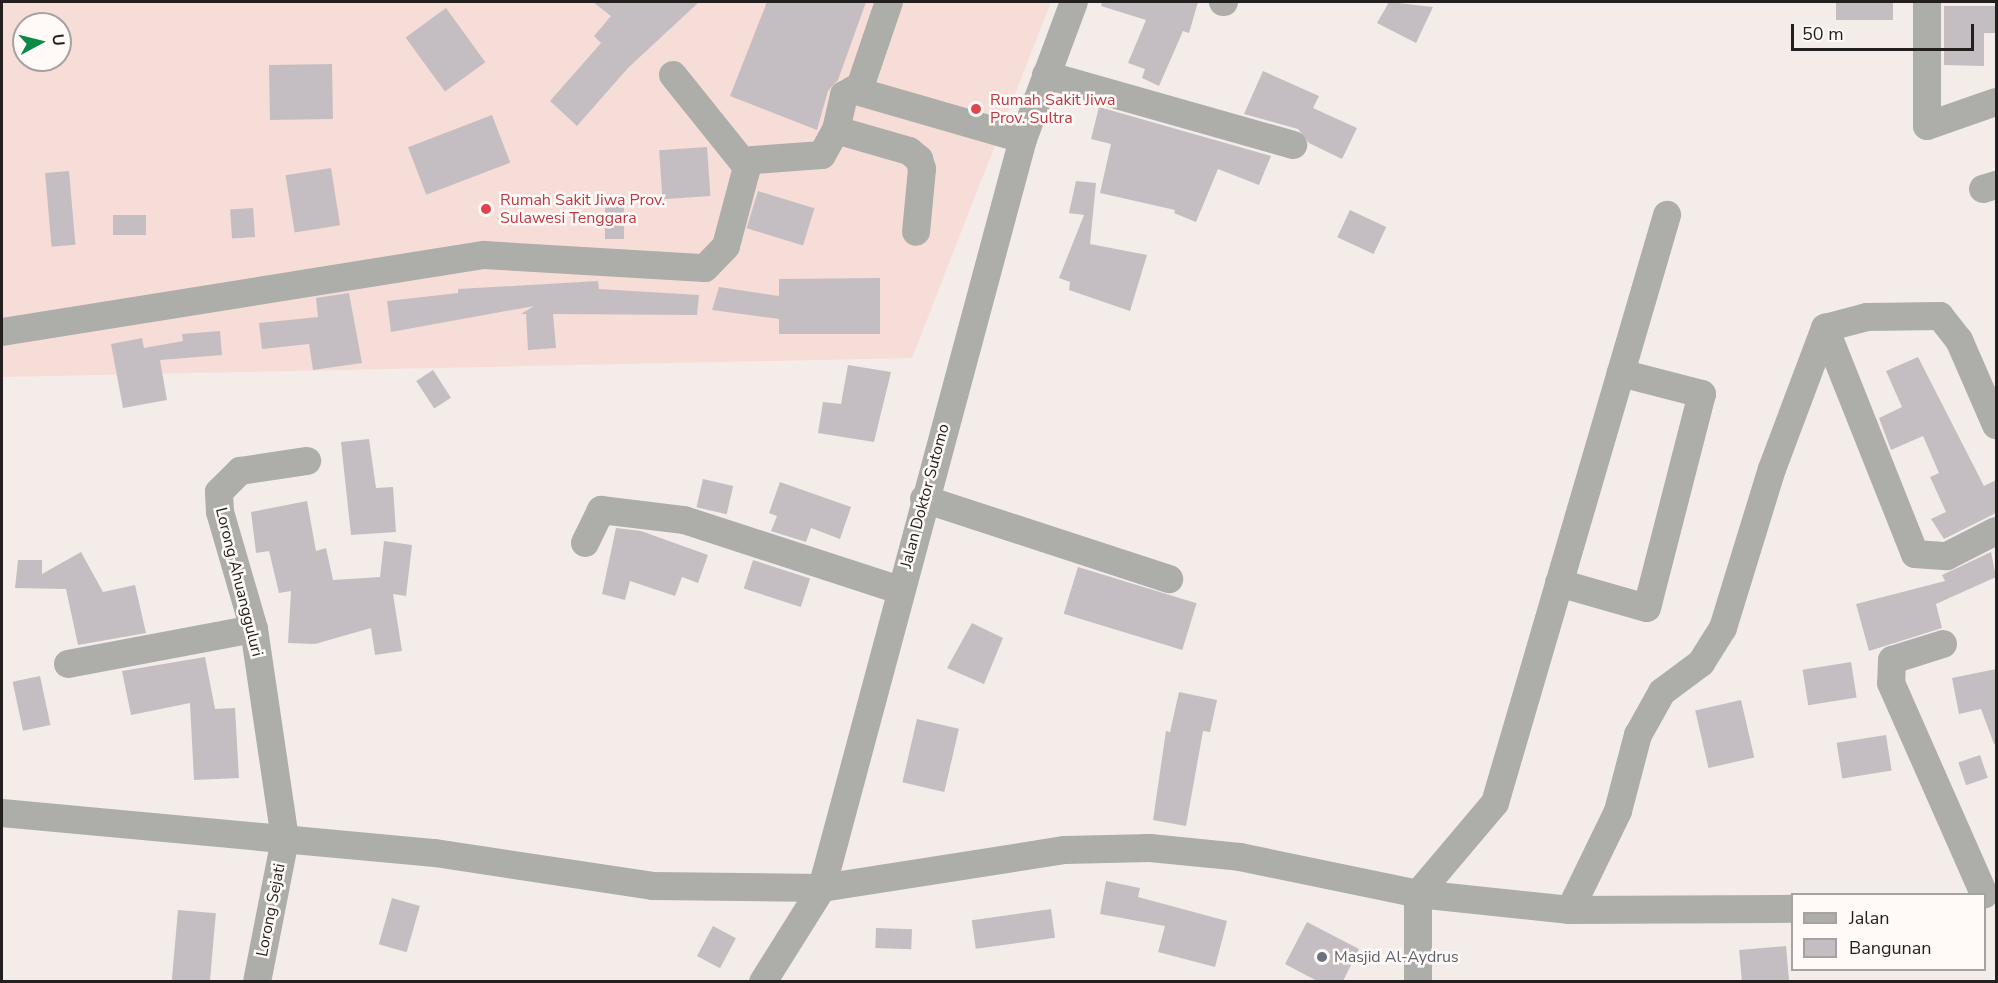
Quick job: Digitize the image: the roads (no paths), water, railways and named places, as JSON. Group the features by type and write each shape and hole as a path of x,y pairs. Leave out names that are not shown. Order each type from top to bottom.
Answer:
{"street":[{"path":"859,90 889,2"},
{"name":"Jalan Doktor Sutomo","path":"763,981 822,888 924,499 1023,139 1074,2"},
{"path":"1927,2 1927,126 1996,102"},
{"path":"673,75 747,167"},
{"path":"1046,75 1293,145"},
{"path":"2,332 484,255 705,268 726,246 747,167 761,158 822,155 836,130 844,95 859,90 1023,139"},
{"path":"836,130 909,151 919,159 922,169 915,232"},
{"path":"1418,981 1419,894 1495,802 1666,215"},
{"path":"1825,327 1867,317 1940,316 1959,340 1996,425"},
{"path":"1825,327 1915,554 1947,556 1996,531"},
{"path":"1570,910 1617,811 1638,735 1662,692 1701,663 1723,628 1773,469 1825,327"},
{"path":"1559,583 1647,608 1702,394 1621,373"},
{"name":"Lorong Ahuangguluri","path":"285,839 254,629 220,512 219,492 240,471 307,461"},
{"path":"924,499 1169,579"},
{"path":"585,543 601,510 684,520 900,590"},
{"path":"68,664 254,629"},
{"path":"1943,644 1892,660 1891,683 1984,893"},
{"path":"2,813 435,853 653,886 822,888 1065,850 1150,848 1240,857 1419,894 1570,910 1791,909"},
{"name":"Lorong Sejati","path":"257,981 285,839"}],"place":[{"name":"Rumah Sakit Jiwa Prov. Sultra","path":"976,109"},
{"name":"Rumah Sakit Jiwa Prov. Sulawesi Tenggara","path":"486,209"},
{"name":"Masjid Al-Aydrus","path":"1322,957"}]}
